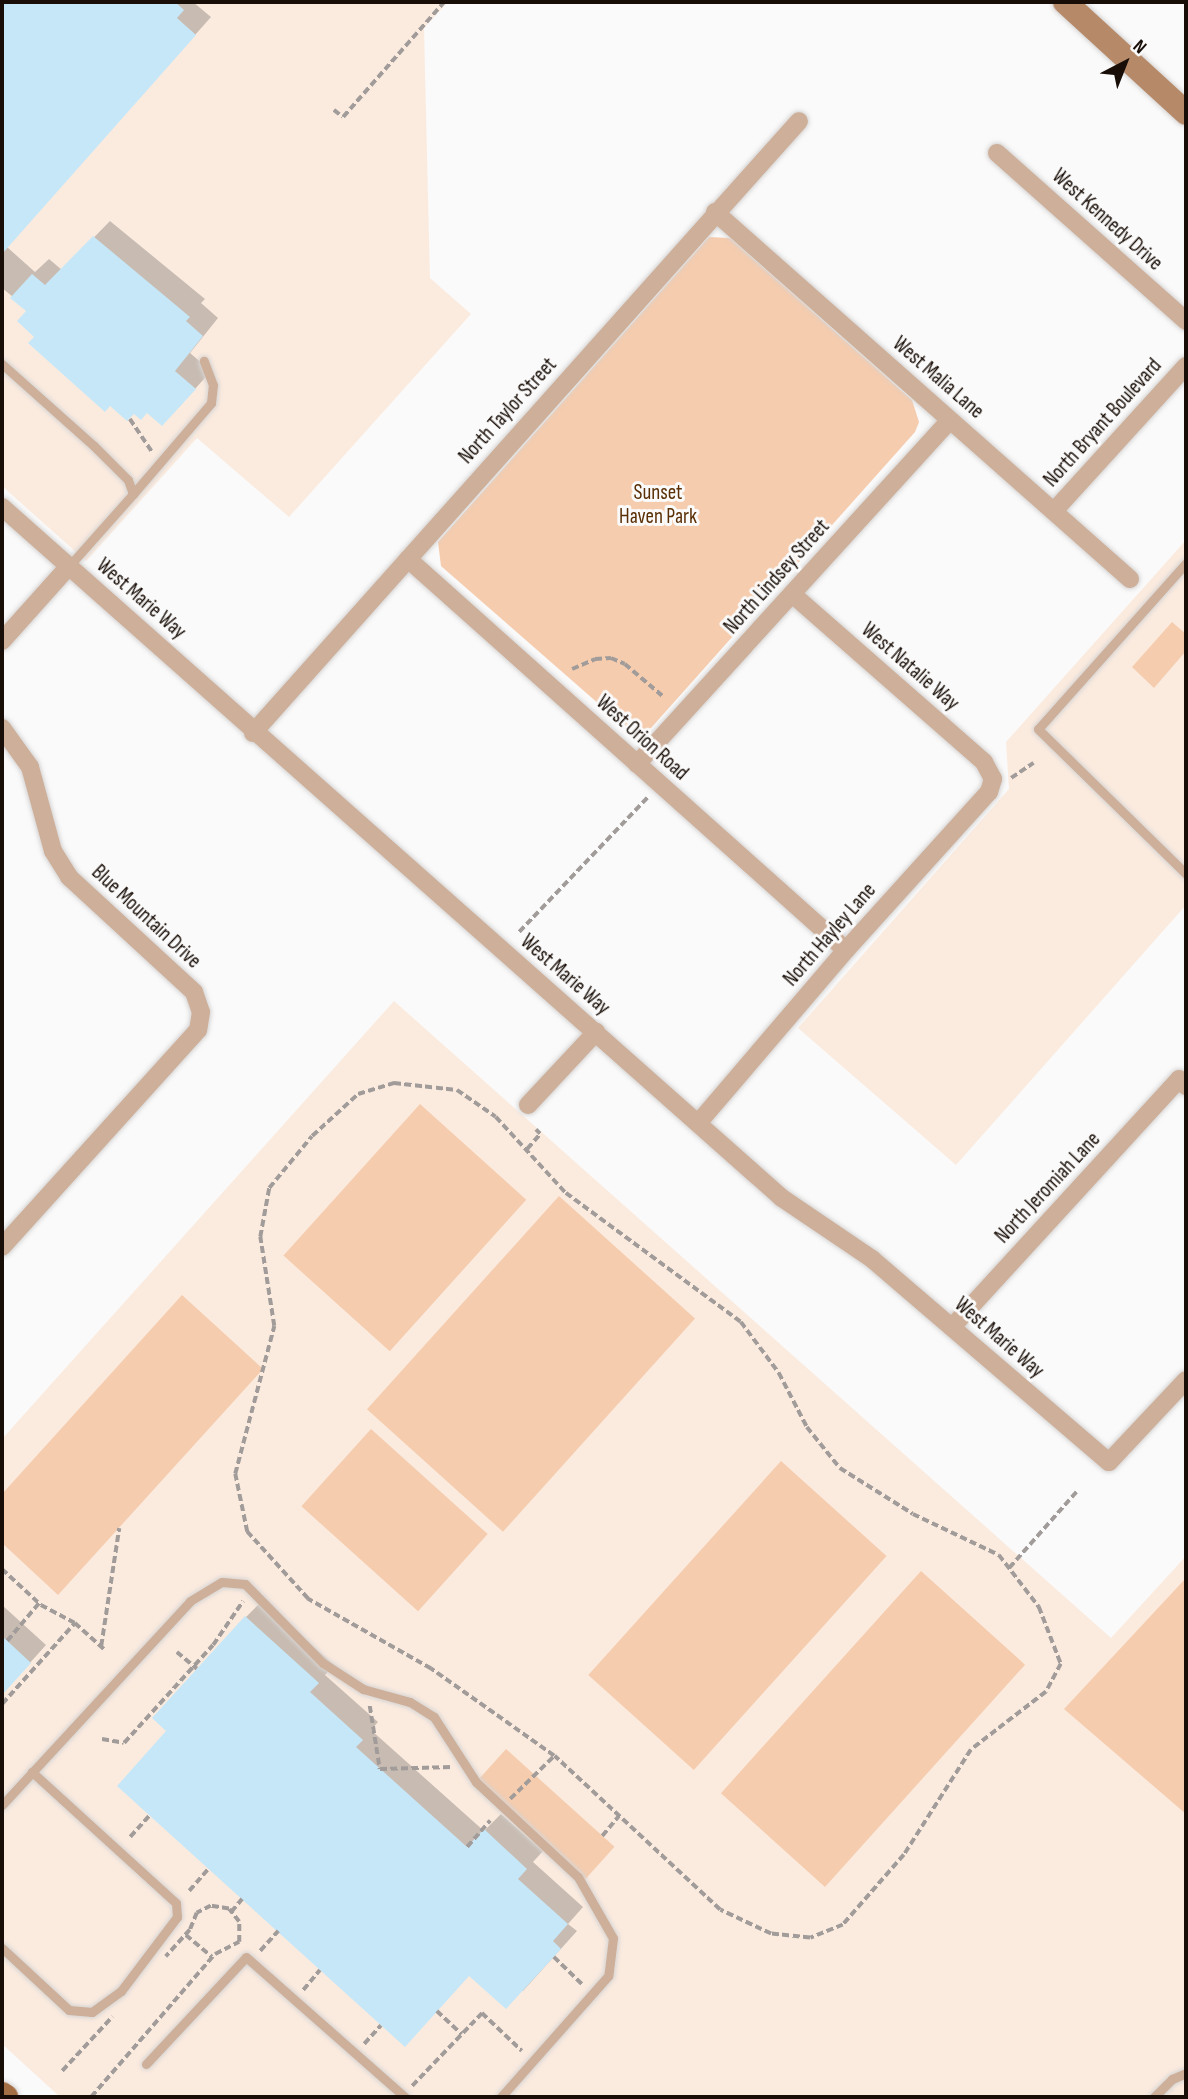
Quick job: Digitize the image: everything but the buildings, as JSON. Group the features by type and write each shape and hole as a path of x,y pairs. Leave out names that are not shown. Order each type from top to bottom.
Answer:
{"street":[{"path":"1065,2 1186,113"},
{"name":"North Taylor Street","path":"253,733 799,121"},
{"name":"West Kennedy Drive","path":"997,153 1186,321"},
{"name":"West Malia Lane","path":"715,212 1130,579"},
{"name":"North Bryant Boulevard","path":"1054,511 1186,366"},
{"name":"North Lindsey Street","path":"637,764 950,420"},
{"name":"West Marie Way","path":"2,507 253,733 597,1032 782,1198 862,1251 1109,1462 1186,1380"},
{"name":"West Orion Road","path":"408,559 846,950"},
{"path":"2,641 69,566"},
{"name":"West Natalie Way","path":"792,594 984,762 1000,780"},
{"name":"Blue Mountain Drive","path":"2,728 30,767 53,852 69,877 194,992 201,1012 198,1030 2,1247"},
{"name":"North Hayley Lane","path":"699,1122 846,950 1000,780"},
{"path":"528,1105 597,1032"},
{"name":"North Jeromiah Lane","path":"951,1327 1183,1082"}],"lane":[{"path":"69,566 211,403 212,385 204,361"},
{"path":"2,364 94,446 128,480 133,494"},
{"path":"1186,563 1038,729 1186,874"},
{"path":"2,1805 190,1601 222,1582 245,1584 323,1663 368,1690 410,1702 434,1717 466,1767 502,1806 578,1877 613,1938 608,1976 501,2097"},
{"path":"2,1948 69,2010 92,2012 121,1991 177,1917 176,1903 33,1772"},
{"path":"146,2064 246,1957 405,2097"},
{"path":"1154,2097 1172,2079 1186,2073"}],"path":[{"path":"334,110 343,117 444,2"},
{"path":"130,419 152,453"},
{"path":"572,669 595,659 611,658 625,664 665,698"},
{"path":"1000,780 1033,763"},
{"path":"519,932 648,797"},
{"path":"394,1083 457,1090 496,1117 527,1149 566,1193 741,1322 779,1373 807,1427 839,1468 913,1514 999,1555 1039,1607 1061,1664 1046,1692 971,1750 904,1855 843,1925 810,1938 771,1934 720,1910 554,1756 431,1669 308,1599 247,1532 235,1474 274,1326 260,1237 269,1188 312,1136 358,1094 394,1083"},
{"path":"527,1149 541,1133 536,1130"},
{"path":"1009,1569 1078,1490"},
{"path":"2,1569 39,1603 75,1623 103,1647 119,1528"},
{"path":"102,1739 124,1743 213,1645 243,1601"},
{"path":"7,1641 39,1603"},
{"path":"2,1704 75,1623"},
{"path":"177,1652 197,1669"},
{"path":"368,1690 380,1769 466,1767"},
{"path":"502,1806 554,1756"},
{"path":"130,1837 149,1816"},
{"path":"601,1836 619,1816"},
{"path":"467,1847 490,1821"},
{"path":"188,1891 208,1869"},
{"path":"231,1912 242,1899"},
{"path":"91,2097 212,1957 239,1942 239,1922 231,1912 211,1906 197,1913 186,1935 160,1964"},
{"path":"259,1953 278,1931"},
{"path":"186,1935 212,1957"},
{"path":"554,1957 593,1993"},
{"path":"302,1991 320,1970"},
{"path":"437,2011 462,2034"},
{"path":"62,2071 115,2013"},
{"path":"411,2088 482,2013 523,2052"},
{"path":"363,2045 381,2025"}],"shaded area":[{"path":"2,2 448,2 424,28 430,278 471,314 289,517 197,438 86,561 2,486"},
{"path":"1186,540 1186,905 956,1165 798,1028 1009,789 1006,742"},
{"path":"394,1001 1111,1638 1186,1556 1186,2097 60,2097 2,2044 2,1439"}],"green space":[{"name":"Sunset Haven Park","path":"709,237 730,238 912,400 919,422 915,432 651,728 632,733 441,566 438,542"},
{"path":"1172,622 1186,634 1186,651 1154,688 1132,667"},
{"path":"420,1104 526,1200 390,1351 283,1256"},
{"path":"559,1196 695,1318 503,1532 367,1409"},
{"path":"182,1295 263,1369 58,1595 2,1543 2,1494"},
{"path":"371,1429 488,1534 418,1611 301,1506"},
{"path":"781,1461 887,1556 694,1770 588,1675"},
{"path":"921,1571 1025,1665 825,1887 721,1793"},
{"path":"1186,1578 1186,1814 1064,1709"},
{"path":"506,1749 614,1847 584,1880 476,1782"}]}
